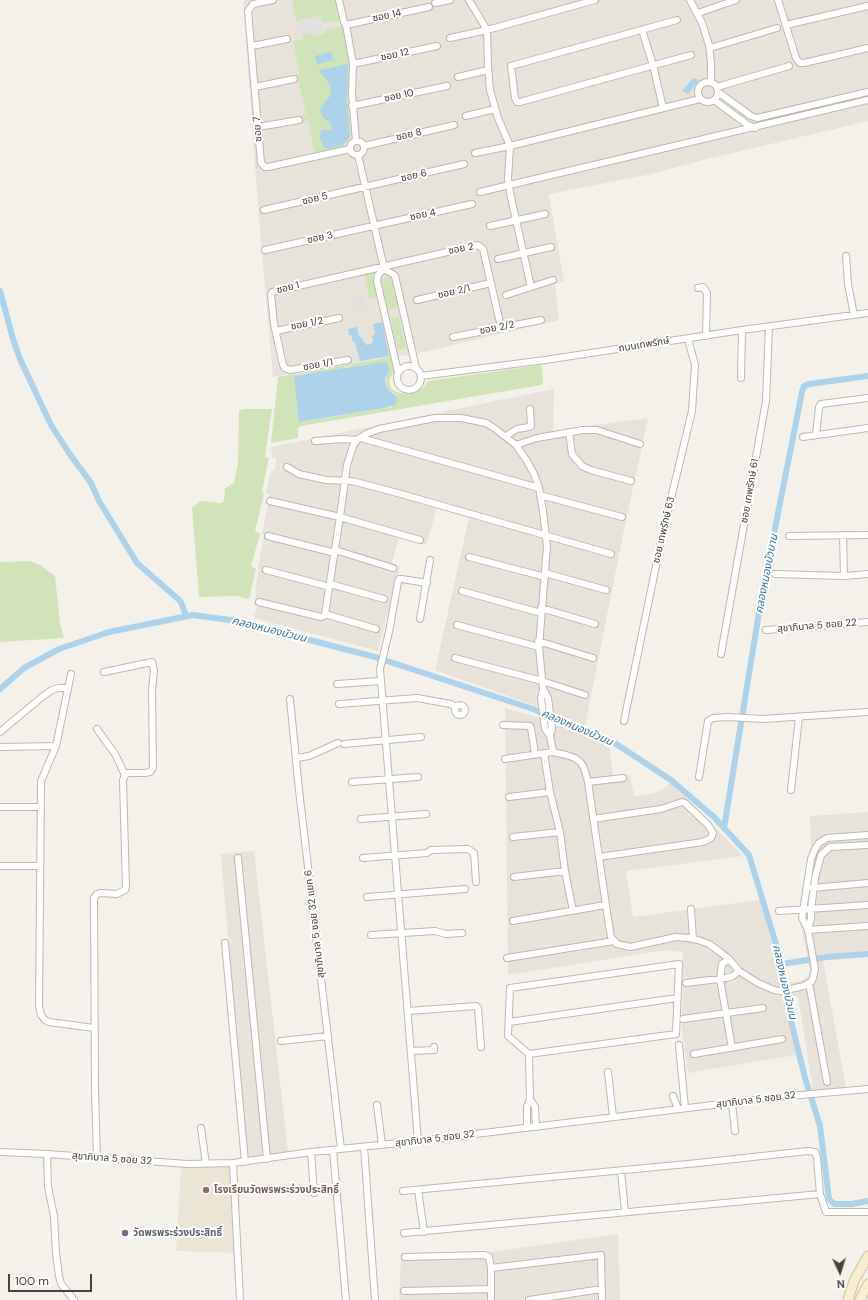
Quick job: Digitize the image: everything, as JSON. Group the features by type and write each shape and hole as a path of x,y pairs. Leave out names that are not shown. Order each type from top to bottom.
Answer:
{"main road":[{"path":"848,1300 854,1281 868,1256"},
{"path":"860,1300 868,1284"}],"street":[{"name":"ซอย 7","path":"273,0 253,4 248,11 261,163 265,166 350,149"},
{"path":"339,0 346,25 353,64 352,106 356,141"},
{"path":"435,3 450,0"},
{"path":"469,0 487,30 490,90 495,109 510,146 509,185 531,287"},
{"path":"450,38 487,30 596,0"},
{"path":"690,0 698,12 705,29 710,48 711,82 717,90 751,116 757,118 868,92"},
{"path":"698,12 736,0"},
{"path":"778,0 796,58 800,62 804,63 868,48"},
{"path":"786,25 868,6"},
{"name":"ซอย 14","path":"346,25 429,7"},
{"path":"677,20 511,66 515,98 518,102 520,102 691,55"},
{"path":"710,48 777,28"},
{"path":"642,30 653,65 663,108"},
{"path":"252,46 287,39"},
{"name":"ซอย 12","path":"353,64 437,46"},
{"path":"717,90 789,66"},
{"path":"458,77 488,70"},
{"path":"255,87 294,79"},
{"path":"700,99 698,93 700,87 705,83 711,82"},
{"name":"ซอย 10","path":"352,106 446,86"},
{"path":"475,153 510,146 700,99 706,102 714,100 717,97 717,90"},
{"path":"714,100 748,125 755,128"},
{"path":"480,192 868,100"},
{"path":"466,116 495,109"},
{"path":"755,128 757,118"},
{"path":"258,127 300,120"},
{"name":"ซอย 8","path":"364,146 454,125"},
{"path":"356,141 362,143 364,146 363,152 358,155"},
{"path":"356,141 352,143 350,149 351,152 358,155"},
{"path":"358,155 384,267 395,276 416,368 421,376 421,380 414,389 402,389 397,383 396,379 398,372 377,281 378,276 384,267"},
{"name":"ซอย 6","path":"366,187 464,164"},
{"name":"ซอย 5","path":"264,210 366,187"},
{"name":"ซอย 4","path":"374,226 472,204"},
{"path":"490,226 545,214"},
{"name":"ซอย 3","path":"265,250 374,226"},
{"name":"ซอย 2","path":"384,267 478,245 483,248 501,327"},
{"path":"498,259 551,247"},
{"path":"846,256 848,284 854,315"},
{"name":"ซอย 1","path":"288,369 283,365 276,331 271,295 272,292 384,267"},
{"path":"506,295 553,280"},
{"name":"ซอย 2/1","path":"417,300 491,283"},
{"path":"698,288 703,287 707,292 706,336"},
{"name":"ถนนเทพรักษ์","path":"421,376 545,360 742,330 868,313"},
{"name":"ซอย 1/2","path":"276,331 339,318"},
{"name":"ซอย 2/2","path":"453,337 541,320"},
{"name":"ซอย เทพรักษ์ 61","path":"721,654 766,401 769,327"},
{"path":"741,378 742,330"},
{"name":"ซอย เทพรักษ์ 63","path":"624,720 663,532 692,411 695,365 688,339"},
{"name":"ซอย 1/1","path":"288,369 348,360"},
{"path":"398,372 408,366 416,368"},
{"path":"816,435 821,404 868,398"},
{"path":"506,436 517,429 531,426 530,409"},
{"path":"325,614 350,451 353,446 359,439 371,432 409,423 447,417 486,423 506,436 516,445 534,474 539,488 547,536 539,644 543,689 541,698 545,729 550,736"},
{"path":"803,437 868,428"},
{"path":"516,445 537,438 570,432 597,430 640,444"},
{"path":"570,432 572,454 582,466 630,481"},
{"path":"315,441 343,438 359,439 539,488"},
{"path":"287,467 299,474 326,480 352,482 394,492 611,554"},
{"path":"540,495 622,518"},
{"path":"270,501 340,517 420,540"},
{"path":"789,536 868,534"},
{"path":"843,535 844,576"},
{"path":"268,536 393,568"},
{"path":"469,557 606,590"},
{"path":"420,619 430,560"},
{"path":"266,570 384,599"},
{"path":"775,574 844,576 868,574"},
{"path":"418,1141 380,681 380,665 389,632 399,579 427,583"},
{"path":"462,591 596,624"},
{"path":"259,602 321,617 325,614 376,629"},
{"name":"สุขาภิบาล 5 ซอย 22","path":"766,630 868,622"},
{"path":"457,625 593,658"},
{"path":"454,658 585,695"},
{"path":"104,672 152,662 154,670 152,691 152,768 150,772 128,773 125,775"},
{"path":"71,674 56,746 42,781 40,807 39,1006 41,1015 49,1022 94,1028"},
{"path":"337,684 380,681"},
{"path":"0,732 52,690 68,688"},
{"path":"543,689 548,698 552,729 550,736 552,752"},
{"path":"339,704 418,698 451,704 456,707"},
{"name":"สุขาภิบาล 5 ซอย 32 แยก 6","path":"290,699 299,790 341,1149"},
{"path":"699,777 708,721 713,718 728,717 763,719 868,712"},
{"path":"791,790 799,717"},
{"path":"503,725 530,726 535,754"},
{"path":"97,729 115,754 125,775 123,786 126,887 125,890 117,894 101,893 97,894 94,898 94,1028 97,1158"},
{"path":"297,758 309,756 341,744 421,737"},
{"path":"0,747 56,746"},
{"path":"505,759 552,752 566,754 580,762 586,771 605,905 611,937 617,944 630,947 676,937 693,939 709,944 729,959 739,971 758,983 774,990 781,991 804,986 809,983 814,974 814,963 808,930 802,918 811,859 815,849 819,843 827,838 868,835"},
{"path":"544,753 550,792 560,832 565,871 573,911"},
{"path":"352,782 418,777"},
{"path":"588,782 623,778"},
{"path":"509,796 550,792"},
{"path":"594,819 661,809 682,802 685,803 712,828 713,832 711,838 703,842 599,857"},
{"path":"0,807 40,807"},
{"path":"361,819 426,814"},
{"path":"513,837 560,832"},
{"path":"844,837 845,846"},
{"path":"808,930 811,918 814,888 821,855 830,847 868,845"},
{"path":"363,858 395,856 427,852 431,850 468,849 474,853 476,882"},
{"path":"238,858 267,1158"},
{"path":"0,866 40,866"},
{"path":"514,878 565,871"},
{"path":"806,888 868,883"},
{"path":"367,897 465,890"},
{"path":"513,921 605,905"},
{"path":"780,911 868,905"},
{"path":"691,909 693,939"},
{"path":"802,918 811,918"},
{"path":"808,930 868,926"},
{"path":"371,935 435,931 446,934 462,933"},
{"path":"507,958 614,941"},
{"path":"225,943 244,1162"},
{"path":"729,959 722,964 720,979 732,1048"},
{"path":"527,1128 527,1107 530,1099 529,1054 508,1036 510,988 679,964 676,1034 529,1054"},
{"path":"686,983 720,979 733,976 739,971"},
{"path":"809,983 827,1082"},
{"path":"508,1022 677,998"},
{"path":"408,1011 476,1006 478,1008 481,1048"},
{"path":"683,1019 763,1008"},
{"path":"281,1041 328,1036"},
{"path":"694,1054 782,1039"},
{"path":"679,1045 685,1108"},
{"path":"411,1051 434,1050 434,1048"},
{"path":"608,1072 612,1117"},
{"name":"สุขาภิบาล 5 ซอย 32","path":"0,1152 188,1164 233,1163 310,1152 418,1141 685,1108 815,1093 868,1089"},
{"path":"673,1096 678,1109"},
{"path":"530,1099 535,1107 536,1127"},
{"path":"732,1103 734,1131"},
{"path":"377,1105 382,1145"},
{"path":"200,1128 206,1164"},
{"path":"364,1147 375,1300"},
{"path":"333,1150 346,1300"},
{"path":"403,1191 621,1171 808,1151 815,1152 817,1158 820,1194 825,1211 827,1213 868,1212"},
{"path":"310,1152 314,1193"},
{"path":"47,1154 48,1187 54,1216 59,1276 61,1284 74,1300"},
{"path":"233,1163 240,1300"},
{"path":"621,1171 625,1212"},
{"path":"418,1190 424,1232"},
{"path":"404,1233 820,1194"},
{"path":"404,1257 485,1255 489,1257 491,1268 491,1300"},
{"path":"491,1268 601,1255 602,1300"},
{"path":"404,1291 491,1289"},
{"path":"529,1300 602,1289"}],"shaded area":[{"path":"243,0 868,0 868,121 699,161 652,174 549,194 564,282 555,284 559,320 424,352 273,377 258,207"},
{"path":"321,16 324,33 313,35 312,31 302,33 300,20"},
{"path":"364,295 367,309 355,311 352,298"},
{"path":"554,389 553,434 589,426 648,418 585,726 555,716 557,725 597,740 610,749 613,776 630,775 634,796 654,793 662,790 671,782 743,856 626,871 633,917 760,900 778,963 782,984 801,981 807,977 810,971 800,921 811,846 810,816 868,812 868,951 822,955 846,1088 813,1090 798,996 783,998 796,1055 688,1073 682,1033 683,952 665,950 508,975 505,708 543,719 542,708 435,670 469,518 437,508 426,545 399,537 392,563 400,566 378,651 254,618 257,605 254,605 257,589 255,588 264,535 262,534 270,494 266,493 271,471 275,471 276,457 272,457 271,447"},
{"path":"254,851 288,1152 247,1159 221,854"},
{"path":"231,1166 236,1253 176,1251 181,1167"},
{"path":"618,1234 620,1300 399,1300 401,1253 491,1252"}],"green space":[{"path":"335,0 340,21 322,23 320,16 296,21 292,1"},
{"path":"343,26 349,59 350,72 348,101 352,135 344,146 315,153 308,121 301,122 300,116 306,114 297,75 300,74 293,41 303,39 302,34 312,32 313,36 325,34 325,30"},
{"path":"371,272 377,297 369,299 364,273"},
{"path":"391,277 398,308 388,310 381,279"},
{"path":"399,317 406,348 398,350 391,318"},
{"path":"392,357 395,370 389,381 391,388 396,392 406,394 415,393 423,388 428,381 541,365 543,382 541,385 301,426 298,428 298,438 271,443 278,377","holes":["386,376 385,383 388,389 395,394 392,407 300,422"]},
{"path":"272,409 265,457 269,458 262,491 264,494 255,531 260,534 251,566 256,569 249,599 236,596 199,597 192,508 200,501 221,503 224,501 225,488 234,483 238,463 239,410"},
{"path":"29,561 40,565 55,576 60,623 64,638 0,642 0,562"}],"water":[{"path":"331,52 333,60 317,64 315,56"},
{"path":"348,64 347,100 350,137 342,146 325,149 320,139 320,133 322,130 330,130 332,127 329,122 322,117 320,109 330,96 331,90 330,85 319,70"},
{"path":"693,78 699,80 688,94 682,91"},
{"path":"382,322 389,356 360,361 355,342 353,342 351,335 349,335 348,329 357,327 359,336 367,345 371,344 373,341 372,337 375,333 373,324"},
{"path":"385,362 389,366 389,370 385,378 385,383 388,389 396,396 397,402 395,405 385,408 299,422 294,376"}],"waterway":[{"path":"0,291 20,359 51,425 91,483 99,501 137,563 181,602 186,616"},
{"name":"คลองหนองบัวบาน","path":"724,828 762,594 802,392 804,386 809,384 868,376"},
{"name":"คลองหนองบัวมน","path":"0,689 24,668 59,649 109,632 193,615 237,621 375,657 533,709 610,740 671,780 714,817 749,855 782,964 791,1021 805,1078 820,1126 829,1199 834,1204 852,1204 868,1201"},
{"path":"782,964 827,957 868,954"}],"place":[{"name":"โรงเรียนวัดพรพระร่วงประสิทธิ์","path":"206,1190"},
{"name":"วัดพรพระร่วงประสิทธิ์","path":"125,1233"}]}
